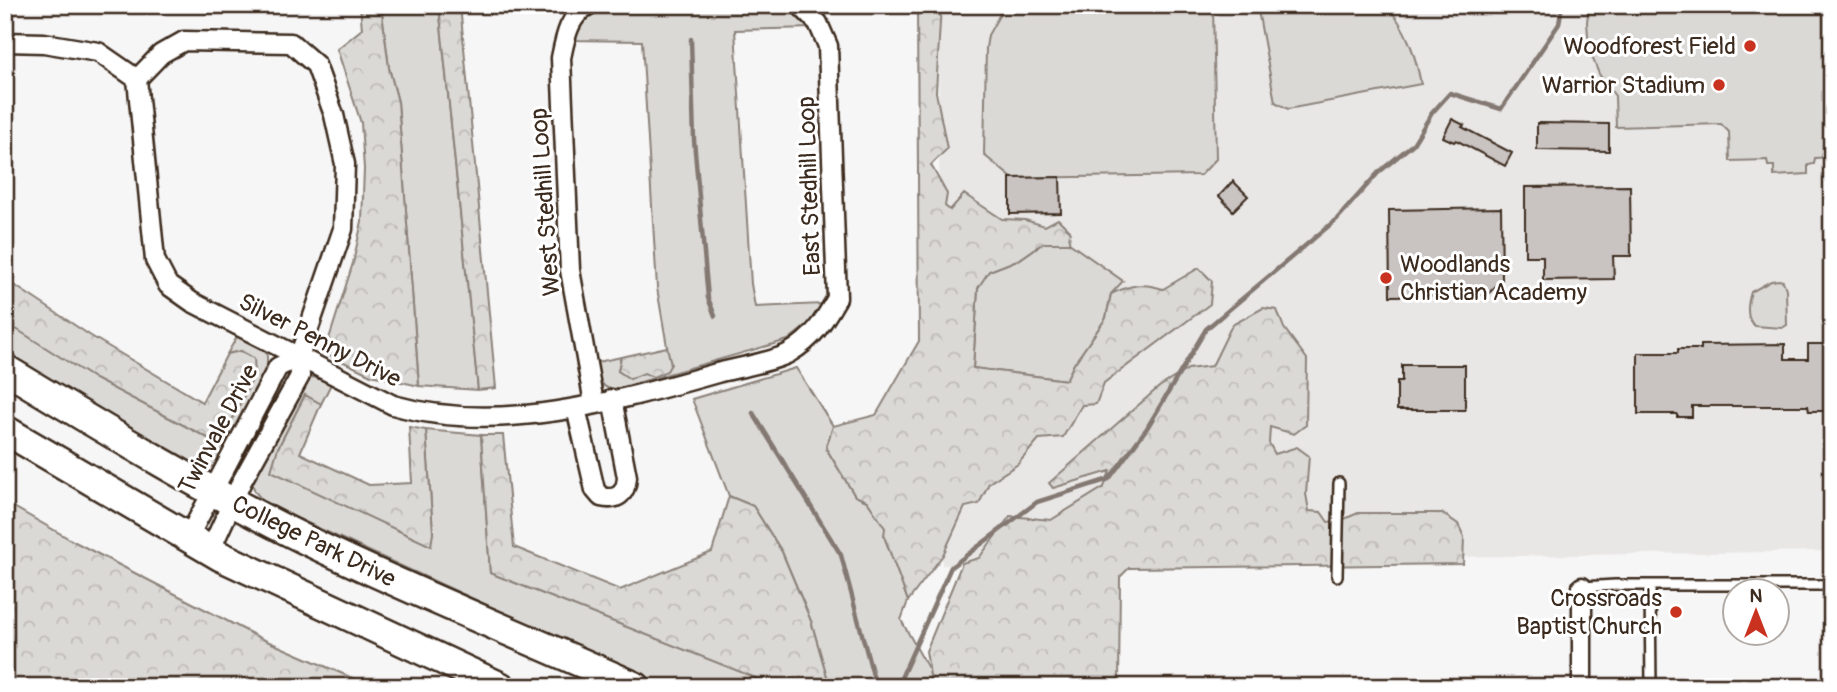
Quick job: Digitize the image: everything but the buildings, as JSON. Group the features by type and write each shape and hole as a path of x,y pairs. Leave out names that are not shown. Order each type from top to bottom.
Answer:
{"main road":[{"name":"College Park Drive","path":"5,369 148,456 305,540 636,687"},
{"path":"5,430 199,545 501,687"}],"street":[{"name":"West Stedhill Loop","path":"589,5 582,9 567,30 561,58 570,270 595,490 601,497 614,499 627,487 627,477 612,399"},
{"name":"East Stedhill Loop","path":"787,354 819,329 837,298 828,46 818,23 800,5"},
{"name":"Twinvale Drive","path":"137,79 161,54 184,41 291,43 316,65 334,115 345,164 343,229 299,357 300,376 223,497 199,545"},
{"path":"5,42 44,43 98,52 137,79"},
{"name":"Silver Penny Drive","path":"137,79 155,260 168,285 192,302 393,405 420,413 510,415 585,405 787,354"},
{"name":"Twinvale Drive","path":"199,545 223,497"},
{"path":"1582,587 1582,687"}],"lane":[{"path":"1337,576 1339,483"},
{"path":"1650,585 1651,687"},
{"path":"1582,587 1832,585"}],"shaded area":[{"name":"Woodlands Christian Academy","path":"938,5 1832,5 1832,551 942,565"}],"green space":[{"path":"360,5 381,5 389,68 398,102 419,386 371,375 331,356 328,342 353,263 362,221 364,169 361,123 337,49 362,29"},
{"path":"381,5 439,5 478,390 419,386 398,102 389,68"},
{"path":"439,5 460,5 496,388 478,390"},
{"path":"597,5 789,5 798,11 812,28 735,30 751,284 755,307 822,304 811,322 788,340 612,390 598,380 593,363 621,357 618,371 644,373 670,364 657,288 642,41 569,40 574,27"},
{"path":"917,5 941,5 936,92 947,149 931,165 947,194 945,206 950,210 964,194 1002,219 1025,220 1045,226 1058,219 1070,231 1069,243 1043,243 1020,259 989,271 978,288 973,368 1066,380 1106,318 1111,294 1137,286 1163,289 1199,268 1212,281 1210,304 1104,383 1096,404 1082,405 1063,437 1039,439 1018,464 989,483 979,504 965,507 943,555 908,601 884,536 885,528 867,501 855,496 826,448 833,426 876,415 919,341"},
{"path":"1005,5 1213,5 1216,159 1201,175 1012,178 984,155 986,48 988,35"},
{"path":"1257,5 1387,5 1409,42 1421,84 1288,109 1275,102"},
{"name":"Warrior Stadium","path":"1589,5 1832,5 1832,157 1815,158 1814,164 1808,165 1808,174 1774,176 1774,166 1768,166 1767,160 1730,161 1729,132 1721,124 1616,127 1615,96 1599,74 1589,49"},
{"path":"1043,243 1069,243 1123,281 1111,294 1106,318 1074,364 1067,380 973,368 978,287 989,271 1020,259"},
{"path":"5,279 91,336 202,402 227,354 241,351 254,358 255,374 232,420 218,435 208,438 95,379 5,321"},
{"path":"1771,281 1783,281 1786,289 1787,325 1782,328 1755,326 1749,315 1751,292"},
{"path":"1263,308 1277,310 1284,328 1307,359 1306,425 1294,434 1270,427 1269,443 1275,454 1297,447 1309,456 1306,494 1309,511 1321,512 1328,522 1342,520 1358,513 1442,513 1458,524 1464,537 1463,564 1129,568 1120,577 1119,687 932,687 926,651 962,563 979,558 1010,516 1051,520 1104,487 1110,471 1053,488 1049,483 1159,387 1188,369 1212,366 1232,325"},
{"path":"5,321 95,379 208,438 241,351 227,354 238,335 267,354 267,369 219,461 214,466 202,468 69,394 5,353"},
{"path":"667,347 671,364 667,371 653,377 644,373 630,379 618,371 621,357"},
{"path":"796,368 833,426 826,448 855,496 867,501 886,528 884,536 908,601 901,620 929,670 932,687 830,687 811,621 782,552 753,506 729,496 692,399"},
{"path":"314,377 331,384 321,404 305,395 278,448 433,533 426,430 481,435 490,573 779,687 666,687 266,504 254,488 254,475 307,379"},
{"path":"305,395 321,404 300,453 369,485 412,483 409,427 426,430 433,533 431,546 271,471 278,448"},
{"path":"481,435 503,435 514,547 620,590 712,552 729,496 753,506 782,552 811,621 830,687 779,687 490,573"},
{"path":"5,502 75,542 260,638 373,687 5,687 5,589 9,578 5,573"}],"waterway":[{"path":"897,687 951,567 1037,502 1109,479 1147,428 1206,329 1337,219 1378,173 1413,144 1432,113 1450,93 1501,109 1559,24 1562,5"},
{"path":"691,39 694,140 708,298 715,316"},
{"path":"753,413 841,555 876,687"}],"place":[{"name":"Woodforest Field","path":"1750,46"},
{"name":"Warrior Stadium","path":"1719,85"},
{"name":"Woodlands Christian Academy","path":"1386,278"},
{"name":"Crossroads Baptist Church","path":"1676,612"}]}
